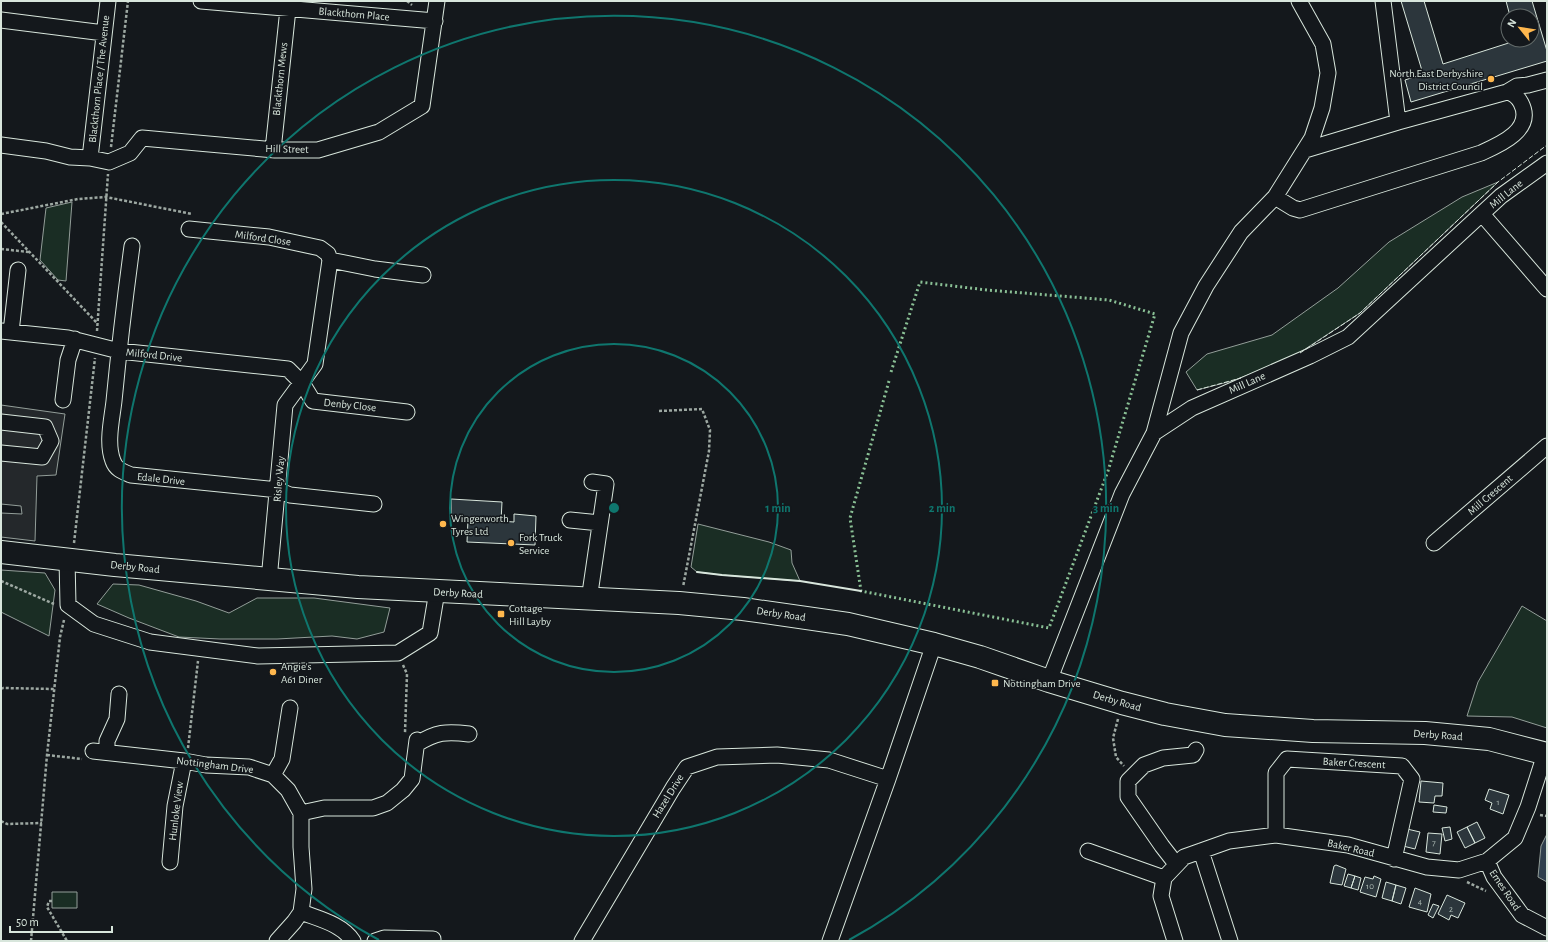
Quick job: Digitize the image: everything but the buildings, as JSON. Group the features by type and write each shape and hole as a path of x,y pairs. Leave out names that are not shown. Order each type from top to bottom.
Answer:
{"highway":[{"name":"Derby Road","path":"1,552 269,580 358,587 590,600 679,603 743,608 848,624 934,644 980,657 1049,681 1122,703 1158,712 1225,725 1313,731 1425,733 1489,738 1546,754"}],"street":[{"name":"Blackthorn Place / The Avenue","path":"90,158 108,1"},
{"name":"Blackthorn Place","path":"201,1 435,21"},
{"name":"Hill Street","path":"109,162 130,153 142,138 273,150 318,150 379,132 422,106 437,1"},
{"path":"1154,434 1181,333 1206,286 1241,232 1275,197 1312,138 1322,108 1328,73 1324,44 1299,1"},
{"path":"1383,1 1398,122"},
{"name":"Blackthorn Mews","path":"273,150 288,9"},
{"path":"1,20 104,33"},
{"path":"1305,150 1398,122 1507,92 1517,86 1547,80"},
{"path":"1275,197 1293,208 1300,210 1481,153 1507,140 1518,131 1522,123 1524,113 1522,106 1515,95 1507,92"},
{"path":"1,145 109,162"},
{"name":"Mill Lane","path":"1049,681 1122,494 1154,434 1192,408 1310,356 1348,337 1501,196 1547,163"},
{"path":"1482,214 1547,289"},
{"name":"Milford Close","path":"189,229 269,237 320,248 328,254 330,260"},
{"name":"Edale Drive","path":"132,246 119,351 110,450 113,463 119,470 131,475 278,490 290,495 374,504"},
{"path":"302,383 315,364 330,260 375,269 423,275"},
{"path":"6,331 18,270"},
{"name":"Milford Drive","path":"6,331 75,339 119,351 288,369 302,383"},
{"path":"63,400 68,360 75,339"},
{"name":"Denby Close","path":"302,383 313,401 408,412"},
{"name":"Risley Way","path":"269,580 285,405 302,383"},
{"path":"1,422 45,427 50,441 42,457 1,453"},
{"name":"Mill Crescent","path":"1434,543 1547,446"},
{"path":"590,600 606,484 592,482"},
{"path":"570,520 600,523"},
{"path":"69,560 68,605 94,624 150,642 258,656 398,653 430,633 437,591"},
{"path":"830,941 888,779 934,644"},
{"path":"100,752 107,741 116,719 119,694"},
{"path":"273,775 282,760 290,708"},
{"path":"301,813 324,808 373,808 387,802 404,790 412,779 417,742 432,735 441,733 469,734"},
{"path":"1176,864 1128,797 1128,781 1144,765 1163,758 1193,755 1196,750"},
{"name":"Nottingham Drive","path":"100,752 185,761 206,765 249,767 273,775 288,790 301,813 301,847 304,889 301,912"},
{"name":"Baker Road","path":"1164,878 1184,857 1229,841 1276,835 1348,845 1427,867 1460,870 1487,861 1515,838 1528,807 1546,754"},
{"name":"Hazel Drive","path":"582,941 669,794 687,767 717,757 777,755 829,760 888,779"},
{"name":"Baker Crescent","path":"1276,835 1276,773 1287,759 1402,766 1412,779 1394,859"},
{"name":"Hunloke View","path":"170,862 175,806 185,761"},
{"path":"1088,851 1164,878 1161,896 1175,941"},
{"path":"1201,851 1230,941"},
{"name":"Emes Road","path":"1487,861 1494,877 1522,915 1547,928"},
{"path":"277,941 301,912 334,924 350,936 353,941"},
{"path":"375,941 384,938 433,939"}],"path":[{"path":"69,560 96,344 109,162 128,1"},
{"path":"1,214 78,199 106,197"},
{"path":"1,222 97,323"},
{"path":"1,249 29,252"},
{"path":"659,411 702,409 710,430 709,451 679,603"},
{"path":"1,581 53,604 68,605 60,637 54,689 30,941"},
{"path":"398,653 407,674 405,735 417,742"},
{"path":"185,761 197,673"},
{"path":"1,689 54,689"},
{"path":"47,755 83,760 100,752"},
{"path":"1,821 7,824 42,823"},
{"path":"1466,882 1492,895 1508,895"},
{"path":"52,901 49,901 47,907 67,941"}],"green space":[{"path":"1498,182 1360,313 1290,359 1232,381 1197,390 1186,372 1207,354 1272,335 1338,288 1389,242 1462,197"},
{"path":"72,202 66,281 58,280 40,260 46,208"},
{"path":"698,524 769,542 791,550 792,563 800,581 697,572 691,567"},
{"path":"1,570 45,573 55,590 49,636 1,612"},
{"path":"113,584 139,585 196,601 229,613 257,598 314,598 390,608 384,632 357,639 332,636 277,639 179,637 97,604"},
{"path":"1522,606 1547,621 1547,728 1512,717 1467,716 1478,682"},
{"path":"52,892 77,892 77,908 52,908"}],"shaded area":[{"path":"1,405 65,414 56,475 37,476 35,541 1,537 1,513 22,514 21,506 1,504"}],"water":[{"path":"1547,834 1547,882 1538,877 1541,846"}],"hedge":[{"path":"889,381 850,518 861,591 1049,628 1108,471 1155,314 1109,300 987,290 920,282 891,372"}],"fence":[{"path":"1300,353 1360,313 1498,182 1547,145"},
{"path":"1197,390 1241,378"}],"wall":[{"path":"697,572 800,581 861,591"}],"place":[{"name":"North East Derbyshire District Council","path":"1491,79"},
{"name":"Wingerworth Tyres Ltd","path":"443,524"},
{"name":"Fork Truck Service","path":"511,543"},
{"name":"Cottage Hill Layby","path":"501,614"},
{"name":"Angie's A61 Diner","path":"273,672"},
{"name":"Nottingham Drive","path":"995,683"}]}
